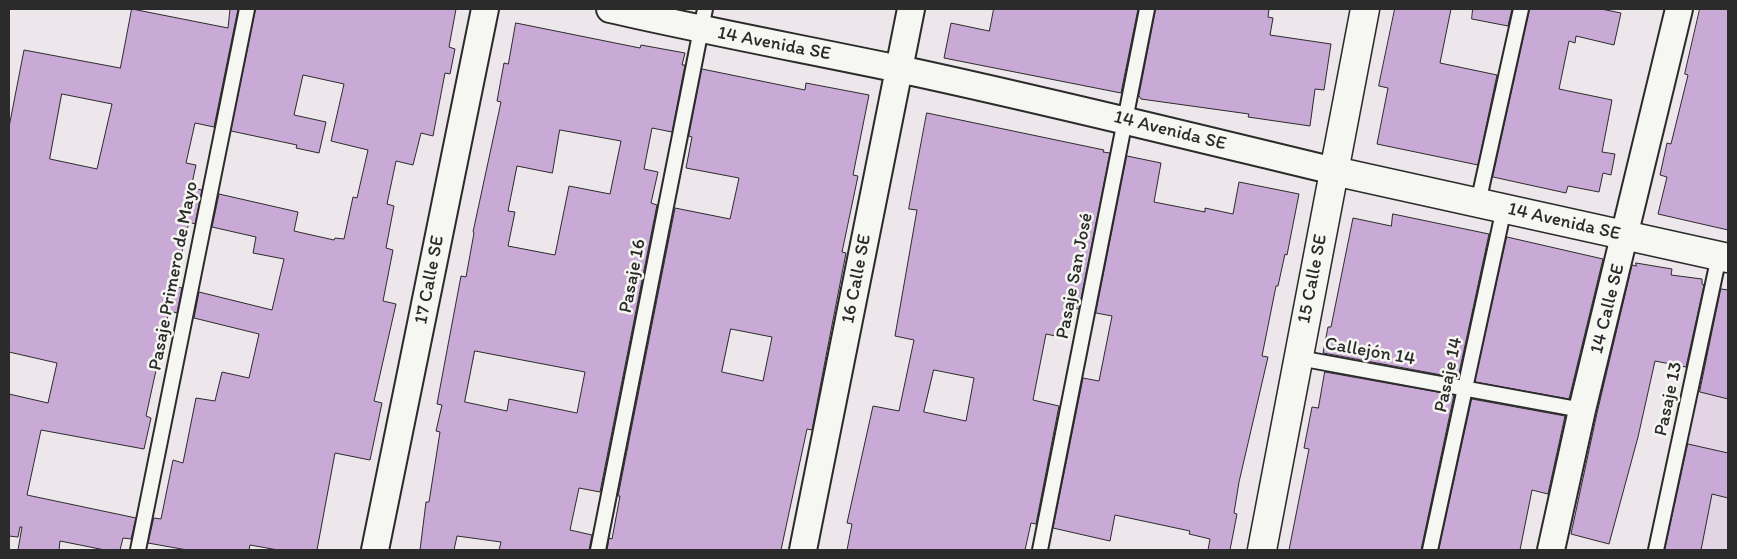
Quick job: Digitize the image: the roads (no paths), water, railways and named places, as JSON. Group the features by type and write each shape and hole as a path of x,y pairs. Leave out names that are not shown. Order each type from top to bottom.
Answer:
{"street":[{"name":"17 Calle SE","path":"375,550 485,9"},
{"name":"14 Avenida SE","path":"610,9 703,19 899,69 1125,120 1334,171 1723,257"},
{"name":"16 Calle SE","path":"803,550 911,9"},
{"name":"15 Calle SE","path":"1262,550 1366,9"},
{"name":"14 Calle SE","path":"1551,550 1582,410 1626,236 1679,9"}],"lane":[{"name":"Pasaje Primero de Mayo","path":"138,550 247,9"},
{"name":"Pasaje San José","path":"1040,550 1147,9"},
{"path":"1478,203 1521,9"},
{"name":"Pasaje 16","path":"598,550 703,19"},
{"name":"Pasaje 14","path":"1430,550 1504,208"},
{"name":"Pasaje 13","path":"1656,550 1723,257"},
{"name":"Callejón 14","path":"1298,358 1582,410"}]}
